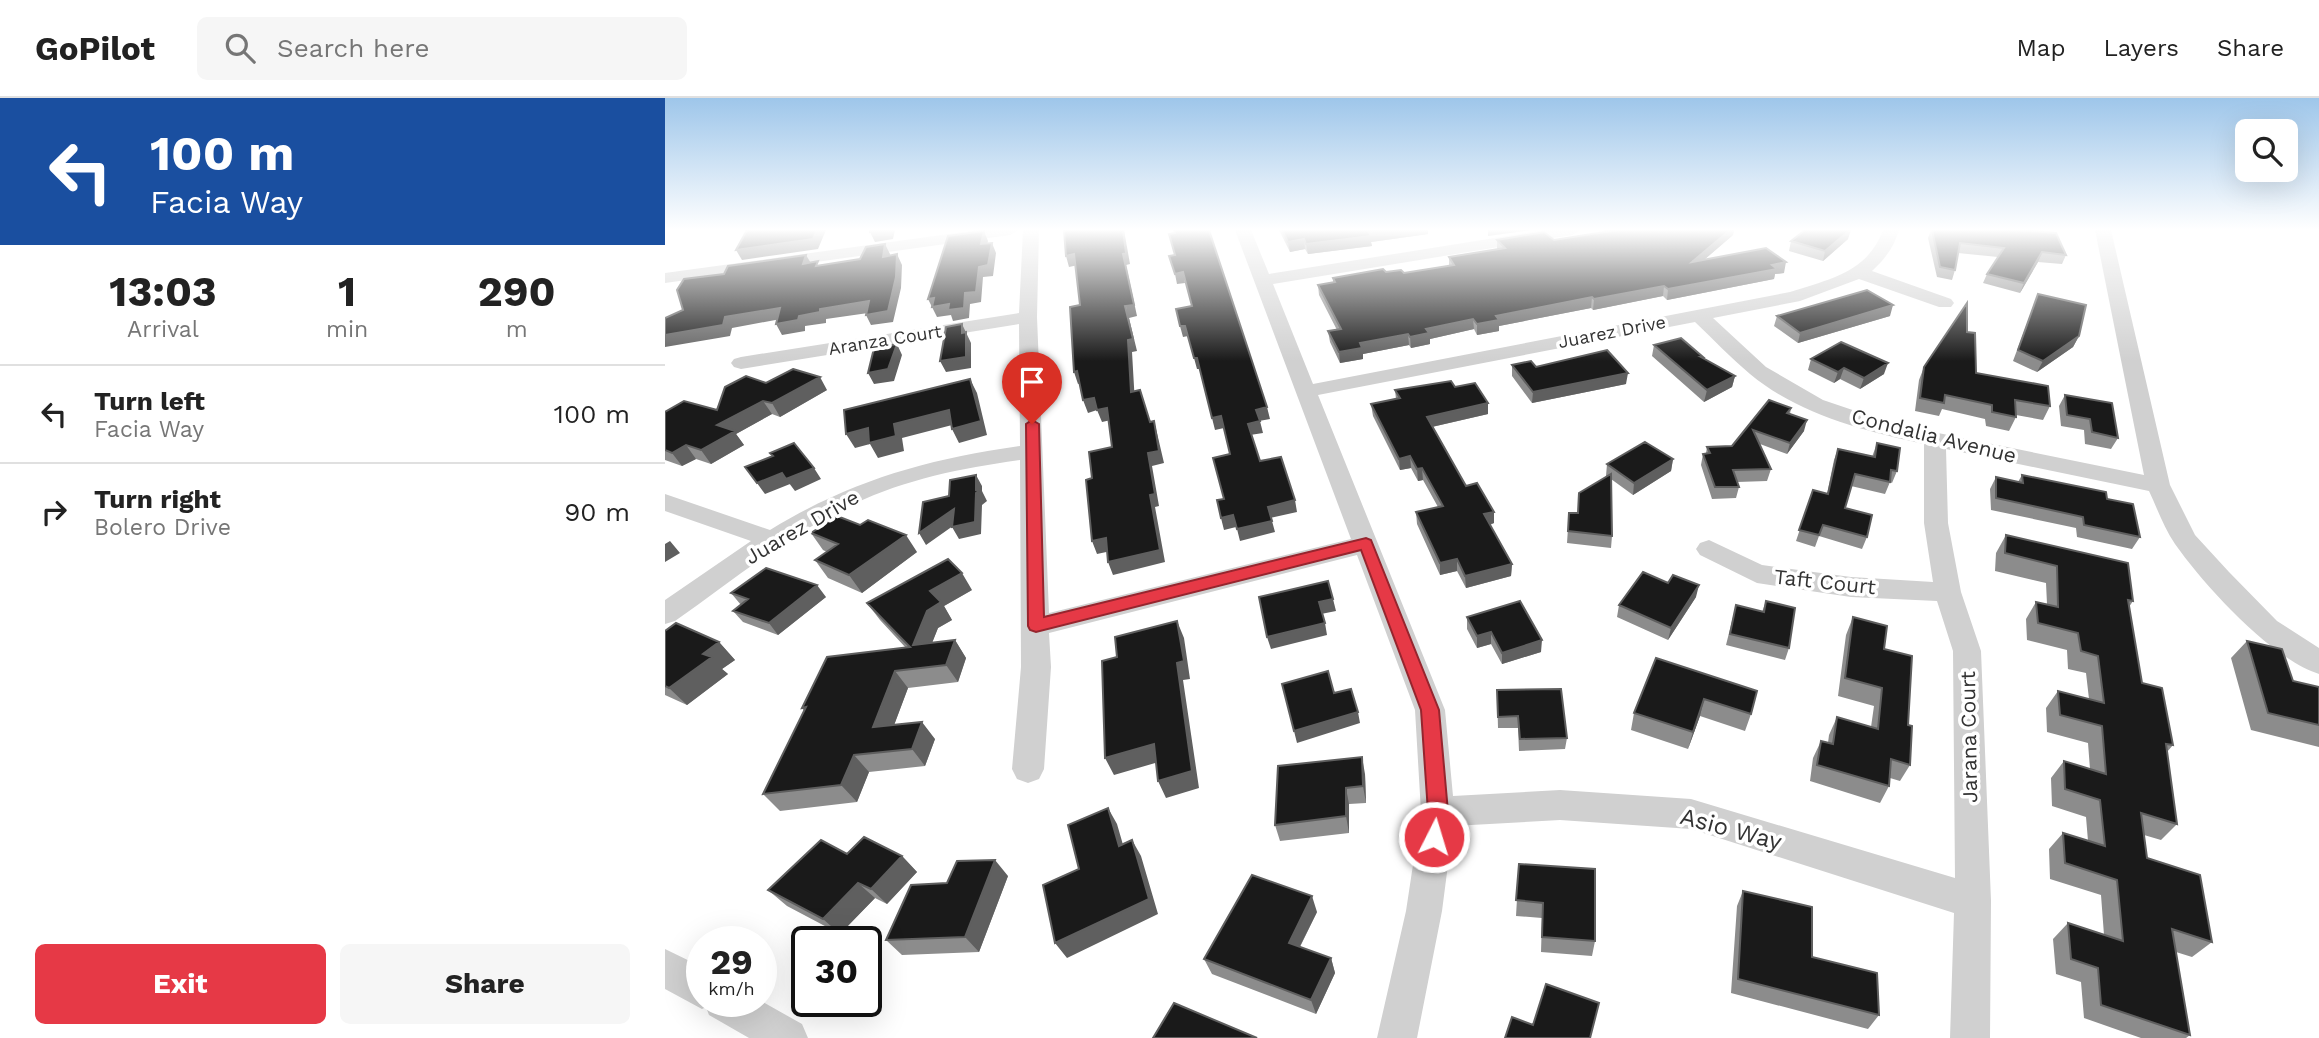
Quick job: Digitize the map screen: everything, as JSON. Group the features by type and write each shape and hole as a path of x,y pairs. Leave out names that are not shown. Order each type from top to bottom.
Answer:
{"street":[{"path":"665,278 695,274"},
{"path":"1028,769 1036,667 1028,317 1029,274"},
{"path":"1263,274 1430,710 1438,812 1424,911 1398,1038"},
{"path":"1265,279 1297,274"},
{"name":"Juarez Drive","path":"1307,391 1794,297 1858,274"},
{"path":"1862,274 1945,303"},
{"path":"2112,274 2158,485 2185,539 2267,628 2319,663"},
{"name":"Condalia Avenue","path":"1699,315 1759,370 1815,405 1889,430 1935,441 2158,485"},
{"name":"Aranza Court","path":"741,363 1028,317"},
{"name":"Jarana Court","path":"1935,441 1936,523 1948,592 1967,651 1973,901 1970,1038"},
{"name":"Juarez Drive","path":"665,614 773,540 846,498 922,471 1033,451"},
{"path":"665,502 773,540"},
{"path":"1036,626 1366,544"},
{"name":"Taft Court","path":"1709,549 1757,574 1851,587 1948,592"},
{"name":"Asio Way","path":"1438,812 1560,805 1691,814 1973,901"},
{"path":"665,968 686,980"},
{"path":"751,1017 788,1038"}],"building":[{"path":"724,274 896,274 888,311 866,315 869,301 820,309 820,312 799,316 798,320 776,324 780,308 725,317 723,325 665,335 665,318 683,310 677,290 684,279"},
{"path":"936,274 978,274 976,292 965,293 964,308 948,310 949,304 932,307 934,298 928,299"},
{"path":"1076,274 1127,274 1134,305 1125,306 1133,339 1128,340 1131,392 1140,390 1150,422 1154,421 1159,451 1148,453 1155,494 1150,495 1160,550 1108,562 1106,538 1092,541 1086,480 1092,478 1089,452 1112,447 1107,408 1097,410 1094,398 1083,400 1077,371 1074,372 1070,307 1080,305"},
{"path":"1183,274 1223,274 1267,407 1256,410 1260,421 1248,424 1260,461 1281,457 1295,500 1268,507 1272,521 1237,529 1233,515 1221,518 1217,500 1224,499 1213,458 1230,454 1221,416 1212,418 1197,358 1194,358 1185,326 1180,326 1176,309 1192,306"},
{"path":"1356,274 1750,274 1668,289 1664,286 1594,299 1592,297 1496,316 1499,320 1477,324 1473,319 1426,329 1429,333 1360,343 1362,348 1339,352 1328,331 1341,329 1318,285 1335,282 1333,278"},
{"path":"1987,274 2029,274 2024,283"},
{"path":"1867,290 1893,305 1800,333 1777,316"},
{"path":"2038,294 2086,305 2079,336 2043,361 2018,350"},
{"path":"1967,303 1967,332 1975,333 1976,373 2048,386 2050,406 2015,400 2016,417 1992,412 1992,405 1945,395 1944,403 1920,398 1924,367"},
{"path":"962,324 962,333 966,332 966,357 940,361 946,327"},
{"path":"1681,338 1701,357 1735,376 1707,390 1654,345"},
{"path":"1841,342 1888,363 1864,378 1844,368 1838,372 1811,359"},
{"path":"897,344 888,369 868,373 874,348"},
{"path":"1607,350 1628,373 1533,392 1512,365 1531,361 1536,367"},
{"path":"793,369 820,377 772,403 763,401 717,425 735,431 701,450 686,445 672,453 665,450 665,412 684,401 717,410 725,387 746,376 766,383"},
{"path":"970,379 981,421 952,429 949,410 894,424 896,436 869,443 868,428 846,434 844,410"},
{"path":"1451,381 1455,387 1475,383 1488,403 1427,417 1466,486 1477,483 1494,512 1484,514 1512,564 1465,576 1457,559 1440,563 1416,512 1443,506 1422,468 1417,469 1410,456 1399,459 1371,404 1400,398 1395,390"},
{"path":"2065,395 2112,403 2118,438 2092,432 2090,419 2067,415"},
{"path":"1769,400 1791,408 1787,413 1807,420 1790,443 1753,430 1771,469 1733,470 1739,487 1715,487 1703,454 1710,453 1707,447 1732,446"},
{"path":"1645,442 1673,459 1634,483 1607,464"},
{"path":"794,443 814,468 786,479 782,473 757,483 745,467 773,456 770,453"},
{"path":"1877,443 1900,448 1897,471 1891,470 1890,482 1855,474 1845,508 1872,515 1867,537 1823,525 1819,535 1799,530 1813,490 1828,494 1838,449 1875,457"},
{"path":"1611,474 1612,536 1568,531 1569,513 1578,513 1579,493"},
{"path":"976,475 976,490 981,489 976,493 975,522 952,527 954,509 919,533 923,502 949,496 950,480"},
{"path":"2022,475 2106,492 2107,499 2133,504 2140,537 2084,525 2083,517 1996,498 1996,477 2023,483"},
{"path":"837,516 860,525 868,520 906,535 849,575 815,560 838,544 811,533"},
{"path":"2006,535 2128,563 2133,601 2128,600 2142,683 2162,688 2173,745 2166,744 2177,824 2141,813 2147,858 2200,875 2212,942 2172,929 2190,1035 2101,1005 2098,968 2071,959 2068,923 2123,941 2117,880 2065,863 2063,833 2105,846 2100,800 2065,789 2064,761 2106,774 2102,726 2060,715 2058,691 2104,703 2098,656 2081,651 2078,633 2038,623 2036,602 2058,607 2057,566 2005,553"},
{"path":"948,559 962,573 930,591 941,602 927,611 913,645 955,640 946,665 895,671 873,727 922,722 912,749 854,755 841,785 763,794 806,707 802,708 827,657 910,647 867,603"},
{"path":"766,568 817,585 769,623 733,611 748,599 731,593"},
{"path":"1643,572 1668,583 1673,575 1699,585 1671,628 1619,605"},
{"path":"1328,581 1333,599 1319,602 1325,623 1267,637 1259,597"},
{"path":"1520,601 1542,640 1502,653 1491,632 1477,636 1467,617"},
{"path":"1766,601 1795,608 1789,648 1730,634 1736,605 1764,612"},
{"path":"1853,617 1887,626 1884,649 1912,656 1908,725 1912,726 1910,765 1891,759 1889,786 1817,765 1821,741 1833,744 1837,717 1878,729 1882,688 1845,678"},
{"path":"1177,621 1184,661 1177,663 1192,771 1158,781 1154,744 1105,758 1102,661 1117,657 1115,637"},
{"path":"676,623 719,642 703,654 712,657 669,688 665,686 665,631"},
{"path":"2247,641 2282,649 2293,681 2319,687 2319,725 2268,713"},
{"path":"1656,658 1757,691 1751,714 1704,699 1693,732 1634,713"},
{"path":"1328,671 1334,693 1351,689 1358,712 1294,731 1282,684"},
{"path":"1561,689 1567,738 1520,739 1518,716 1498,717 1497,690"},
{"path":"1362,757 1363,786 1346,788 1346,816 1275,825 1278,766"},
{"path":"1108,808 1119,846 1132,840 1149,899 1055,943 1043,885 1079,869 1068,825"},
{"path":"864,837 902,856 871,889 858,883 823,919 768,890 821,840 847,854"},
{"path":"995,860 965,937 886,940 911,885 947,883 957,861"},
{"path":"1519,864 1595,869 1595,941 1542,937 1543,903 1516,900"},
{"path":"1252,875 1312,896 1289,943 1331,958 1311,1000 1204,959"},
{"path":"1743,891 1812,907 1812,957 1877,973 1879,1015 1738,979"},
{"path":"1546,984 1599,1003 1590,1038 1505,1038 1512,1017 1533,1025"},
{"path":"1174,1003 1257,1038 1153,1038"}],"route":[{"path":"1032,424 1036,626 1366,544 1430,710 1438,812 1434,837"}]}
